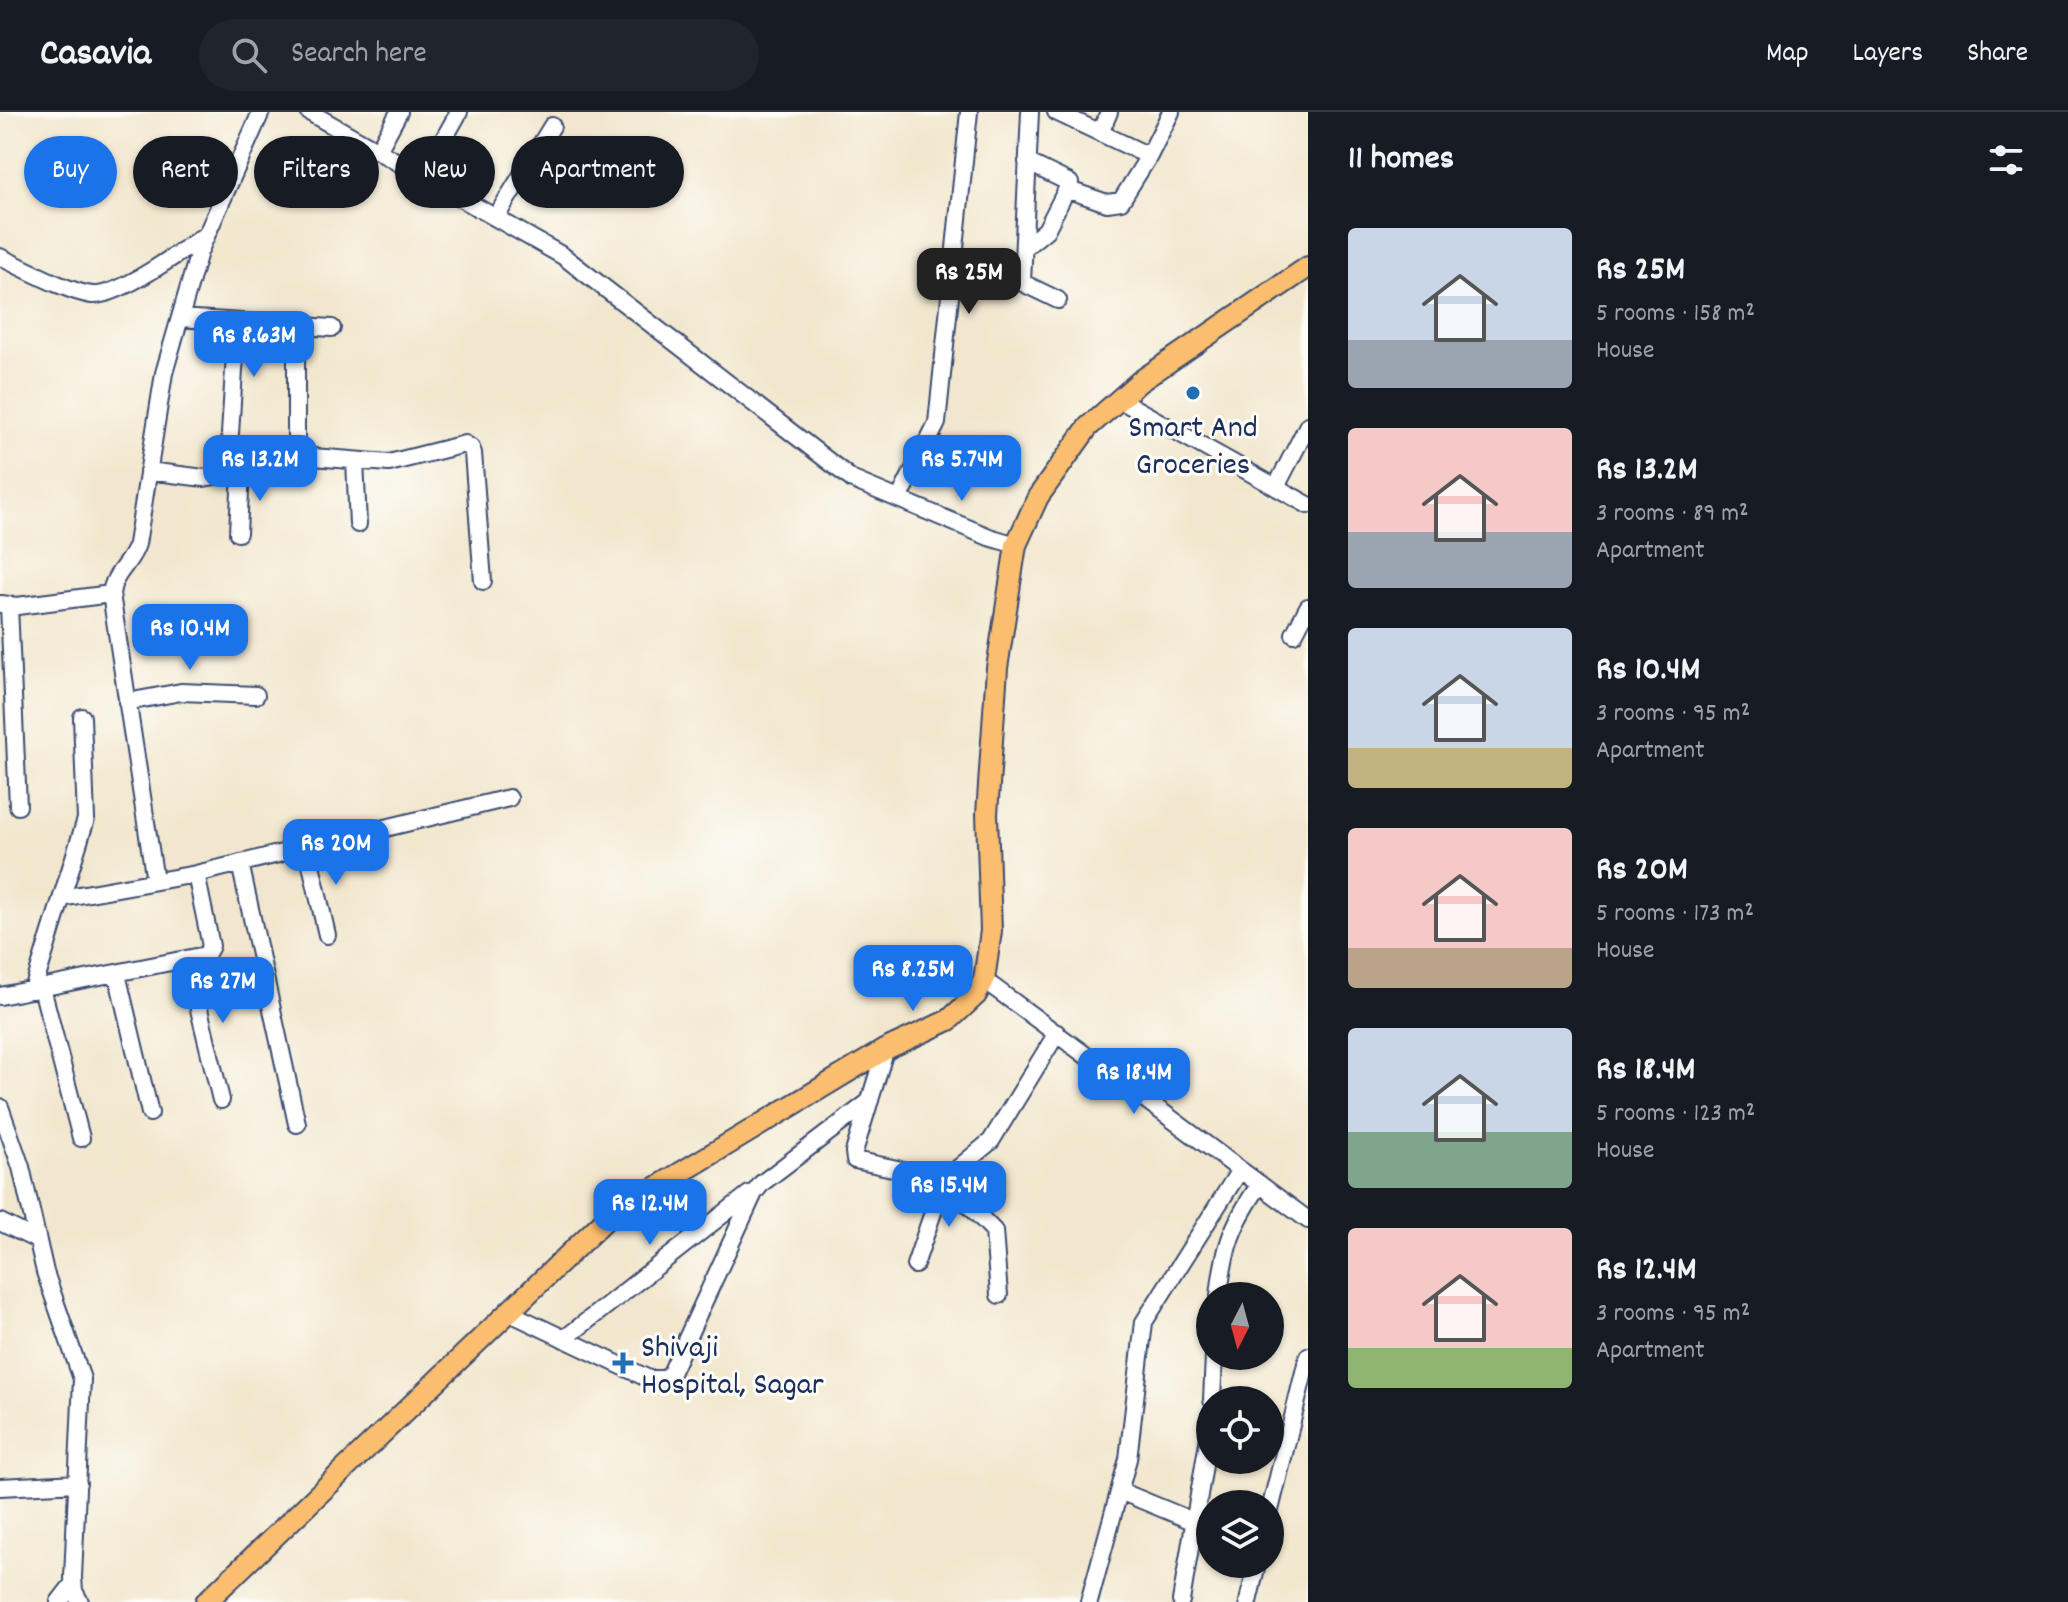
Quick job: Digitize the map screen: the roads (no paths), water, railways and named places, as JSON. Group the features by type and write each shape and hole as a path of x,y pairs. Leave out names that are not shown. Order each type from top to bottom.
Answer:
{"main road":[{"path":"206,1602 609,1216 885,1051 949,1020 976,995 984,980 991,931 987,814 997,668 1016,545 1047,485 1088,427 1139,382 1308,267"}],"street":[{"path":"155,881 111,594 116,575 135,551 162,382 180,318 207,234 261,112"},
{"path":"379,149 399,112"},
{"path":"446,136 459,112"},
{"path":"899,499 937,423 969,112"},
{"path":"1022,282 1030,112"},
{"path":"1056,112 1149,156"},
{"path":"1100,133 1109,112"},
{"path":"1069,190 1107,203 1121,201 1171,112"},
{"path":"316,114 353,136"},
{"path":"496,217 552,126"},
{"path":"1024,248 1046,230 1070,183 1027,162"},
{"path":"480,208 563,256 845,475 989,537 1016,545"},
{"path":"0,257 79,292 101,295 119,290 207,234"},
{"path":"954,264 988,269 1058,300"},
{"path":"180,318 332,328"},
{"path":"230,434 237,322"},
{"path":"296,325 296,460"},
{"path":"1120,400 1308,505"},
{"path":"1276,487 1308,425"},
{"path":"148,471 195,478 322,457 389,463 458,445 471,448 483,581"},
{"path":"355,461 358,524"},
{"path":"238,533 241,471"},
{"path":"18,806 4,605 111,594"},
{"path":"1294,634 1308,607"},
{"path":"127,702 181,692 256,695"},
{"path":"81,1138 38,989 86,819 82,717"},
{"path":"62,898 196,874 509,798"},
{"path":"307,847 327,935"},
{"path":"240,863 297,1124"},
{"path":"0,996 206,955 211,946 196,874"},
{"path":"187,960 221,1100"},
{"path":"117,974 150,1113"},
{"path":"984,980 1308,1220"},
{"path":"915,1265 944,1180 991,1141 1057,1033"},
{"path":"885,1051 854,1152 855,1160 944,1180 994,1231 999,1295"},
{"path":"564,1339 870,1101"},
{"path":"0,1107 21,1167 45,1272 82,1379 77,1594 59,1602"},
{"path":"1089,1602 1130,1446 1144,1322 1240,1170"},
{"path":"1220,1282 1223,1256 1238,1217 1260,1184"},
{"path":"508,1312 649,1379 665,1379 671,1373 747,1206 760,1186"},
{"path":"0,1222 37,1240"},
{"path":"1275,1490 1308,1356"},
{"path":"1181,1601 1203,1474"},
{"path":"0,1487 78,1483"},
{"path":"1120,1491 1195,1522"},
{"path":"1248,1602 1254,1578"}],"place":[{"name":"Smart And Groceries","path":"1193,393"},
{"name":"Shivaji Hospital, Sagar","path":"623,1363"}]}
